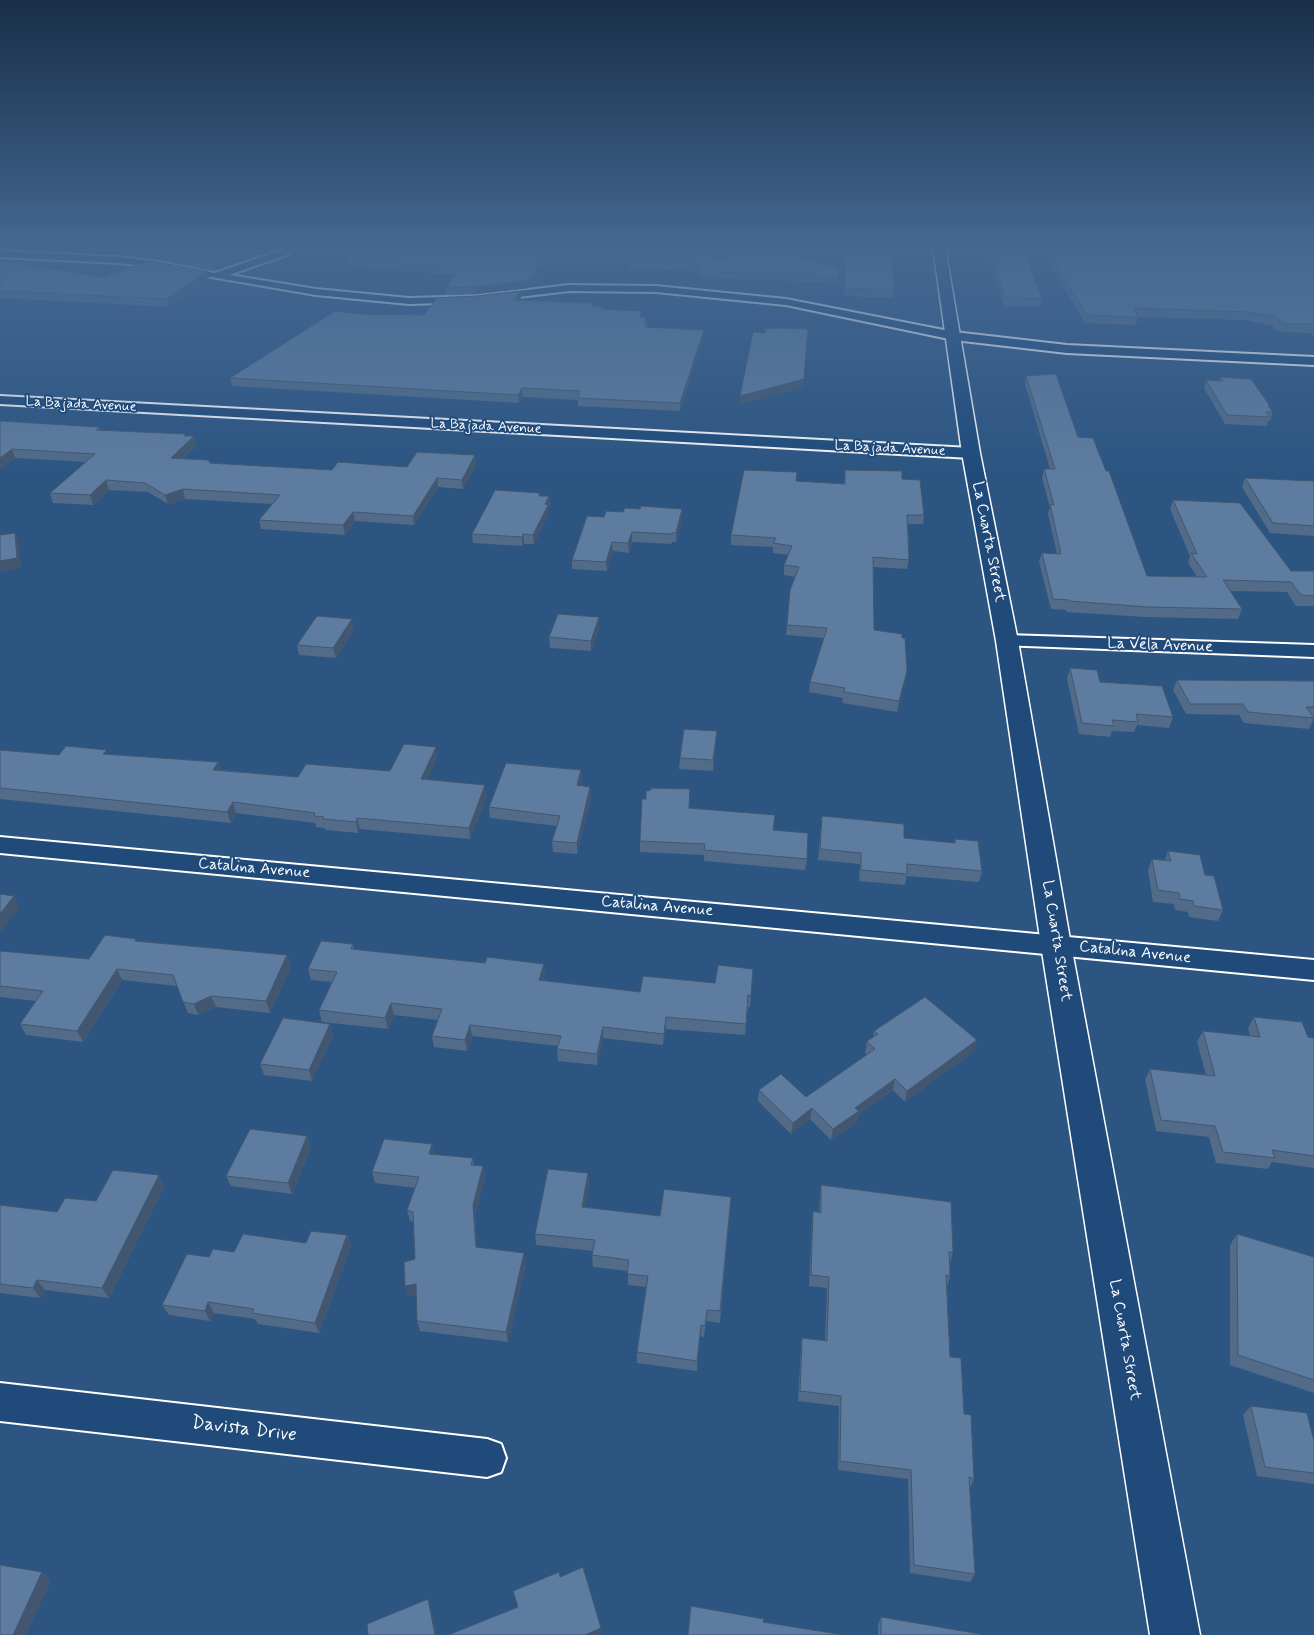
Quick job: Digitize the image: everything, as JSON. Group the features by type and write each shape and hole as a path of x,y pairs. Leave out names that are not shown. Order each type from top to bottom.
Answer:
{"street":[{"path":"891,323 954,336 1067,349 1314,361"},
{"name":"La Cuarta Street","path":"952,323 971,453 1007,641 1056,945 1175,1635"},
{"name":"La Bajada Avenue","path":"0,400 971,453"},
{"name":"La Vela Avenue","path":"1007,641 1314,651"},
{"name":"Catalina Avenue","path":"0,845 1314,970"},
{"name":"Davista Drive","path":"0,1402 487,1458"}],"building":[{"path":"316,323 647,323 645,327 704,330 680,403 578,398 580,391 522,388 518,395 230,378"},
{"path":"1284,323 1314,323 1314,324"},
{"path":"765,329 808,329 804,379 740,396 753,332 765,333"},
{"path":"1056,374 1078,437 1093,438 1106,471 1109,471 1147,576 1207,577 1191,553 1197,554 1173,500 1240,503 1291,571 1314,571 1314,596 1301,595 1291,582 1223,580 1242,609 1148,607 1053,599 1042,553 1061,554 1050,504 1054,505 1044,469 1055,469 1026,376"},
{"path":"1220,377 1251,379 1273,412 1266,412 1270,417 1227,415 1206,380 1223,381"},
{"path":"0,421 99,427 96,430 186,434 184,436 194,436 171,458 207,460 210,461 209,463 332,470 338,462 407,467 417,452 475,455 462,480 437,478 413,516 353,512 343,525 259,520 280,495 183,489 165,495 145,483 106,480 90,495 50,493 95,454 12,449 0,458"},
{"path":"744,470 797,472 796,481 845,484 845,470 902,471 902,479 920,480 924,515 907,515 909,560 873,557 874,630 902,634 902,638 905,638 907,671 899,701 844,692 845,688 810,682 827,628 787,625 790,590 799,567 784,565 792,546 773,543 776,538 731,535"},
{"path":"1245,478 1314,481 1314,526 1273,523"},
{"path":"495,490 540,493 539,496 549,496 545,504 548,505 533,535 523,534 522,537 472,534"},
{"path":"641,506 682,509 676,533 632,532 628,543 612,542 606,562 572,560 587,516 604,517 606,511 623,512 625,508 640,509"},
{"path":"15,533 17,558 0,561 0,535"},
{"path":"558,614 599,617 591,641 549,637"},
{"path":"317,616 352,619 333,648 297,645"},
{"path":"1070,668 1097,670 1100,682 1162,686 1173,717 1136,714 1138,722 1112,720 1114,726 1082,723"},
{"path":"1177,680 1314,681 1314,707 1306,707 1314,718 1248,712 1243,704 1190,704"},
{"path":"684,729 717,731 713,760 680,758"},
{"path":"404,744 436,747 421,779 485,785 469,828 357,818 356,822 323,819 324,817 314,816 315,813 233,802 227,812 0,788 0,750 59,755 66,746 107,750 103,754 218,762 213,770 298,777 306,764 390,771"},
{"path":"506,763 581,770 577,785 590,787 577,843 552,841 560,816 489,807"},
{"path":"651,788 690,789 689,808 775,815 773,830 808,833 807,859 704,850 705,844 640,841 642,799 646,799 646,791 651,790"},
{"path":"822,816 904,824 904,838 955,843 955,839 978,841 982,871 907,864 907,874 861,870 861,853 820,849"},
{"path":"1168,851 1200,855 1205,875 1214,876 1223,910 1194,906 1193,901 1180,899 1179,893 1158,890 1152,859 1171,861"},
{"path":"0,894 14,896 0,914"},
{"path":"105,935 136,939 135,941 287,955 266,1001 211,996 194,1004 183,1002 173,975 117,969 77,1031 20,1024 43,991 0,986 0,951 89,959"},
{"path":"321,941 353,944 351,949 485,963 487,957 544,964 539,980 640,992 643,976 715,983 718,965 753,969 751,996 748,995 746,1024 666,1017 664,1034 603,1027 597,1054 557,1049 561,1036 470,1025 465,1040 432,1036 442,1009 391,1003 385,1018 319,1010 337,972 308,969"},
{"path":"925,997 977,1040 907,1091 895,1079 855,1108 859,1111 833,1129 812,1108 793,1123 759,1090 781,1074 806,1097 875,1049 867,1041 878,1034 874,1031"},
{"path":"1254,1017 1302,1022 1308,1037 1314,1038 1314,1156 1272,1150 1275,1158 1223,1152 1215,1126 1161,1120 1150,1069 1215,1076 1203,1031 1260,1037"},
{"path":"283,1018 330,1024 309,1070 260,1064"},
{"path":"250,1129 307,1136 288,1183 226,1176"},
{"path":"384,1139 432,1144 429,1154 473,1158 471,1165 483,1166 473,1205 476,1247 524,1253 506,1332 417,1321 416,1284 405,1286 404,1262 415,1259 413,1212 407,1210 419,1177 372,1172"},
{"path":"548,1169 588,1173 582,1207 660,1216 664,1189 731,1197 720,1311 707,1310 705,1326 701,1325 697,1361 637,1352 648,1276 627,1274 629,1260 592,1255 595,1240 535,1234"},
{"path":"113,1170 159,1175 102,1288 37,1280 33,1288 0,1284 0,1205 57,1212 65,1198 96,1201"},
{"path":"821,1185 951,1202 953,1252 949,1252 950,1276 946,1275 950,1357 961,1358 964,1414 971,1415 974,1479 969,1477 975,1574 914,1565 911,1470 840,1461 841,1396 800,1391 802,1338 827,1341 829,1277 811,1275 813,1211 821,1213"},
{"path":"311,1231 347,1235 315,1323 252,1313 254,1309 208,1302 205,1311 162,1305 187,1254 209,1257 213,1249 234,1252 243,1234 306,1243"},
{"path":"1237,1234 1314,1257 1314,1380 1238,1355"},
{"path":"1251,1406 1307,1413 1314,1441 1314,1473 1265,1467"},
{"path":"0,1565 42,1572 13,1635 0,1635"},
{"path":"583,1567 601,1628 585,1635 448,1635 518,1607 513,1591 559,1572 560,1577"},
{"path":"428,1599 435,1635 368,1635 367,1624"},
{"path":"691,1606 764,1619 763,1622 844,1635 688,1635"},
{"path":"881,1617 980,1634 980,1635 881,1635"}]}
